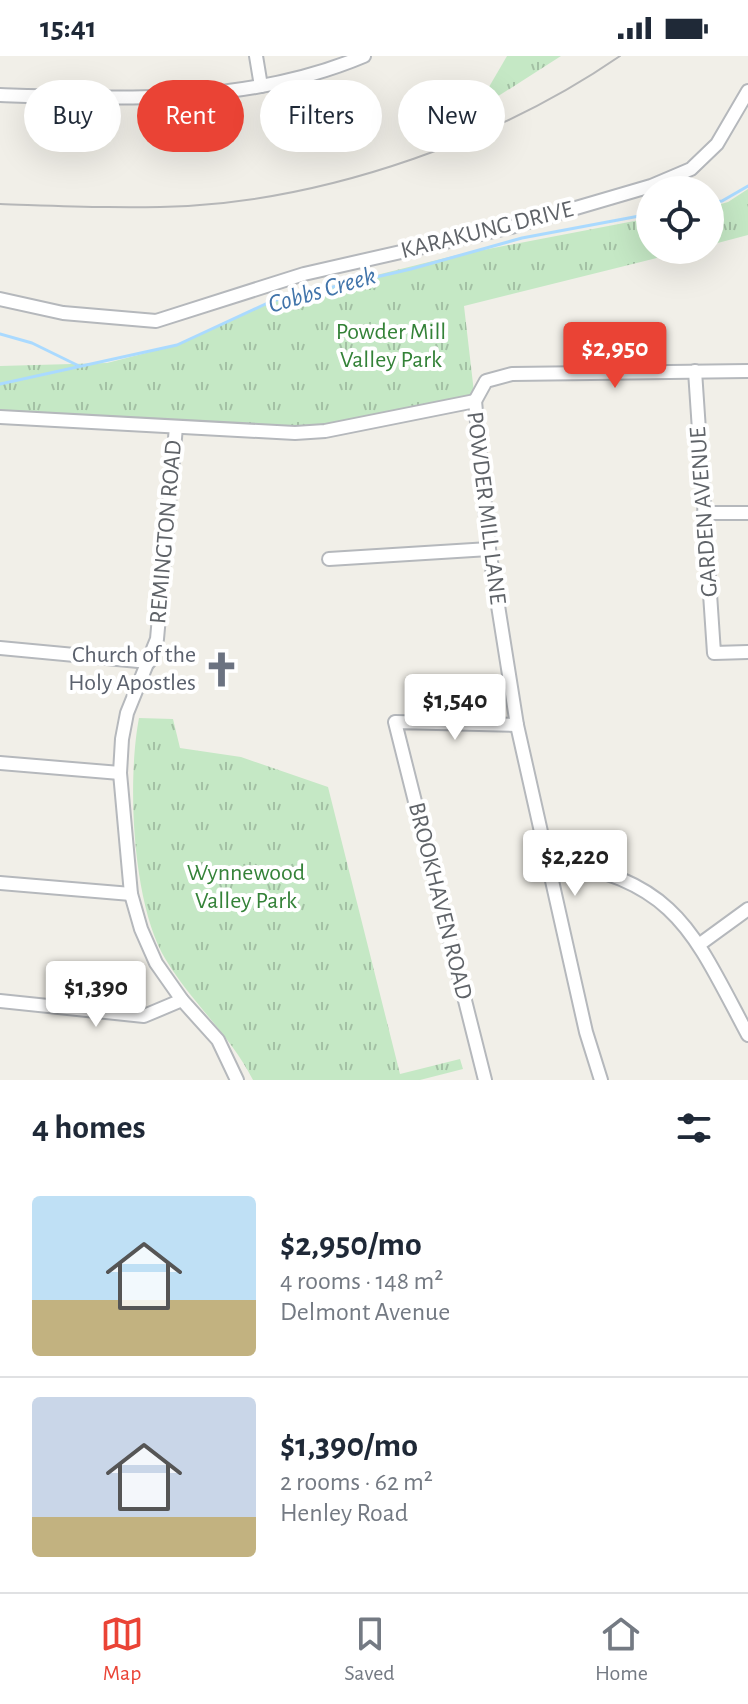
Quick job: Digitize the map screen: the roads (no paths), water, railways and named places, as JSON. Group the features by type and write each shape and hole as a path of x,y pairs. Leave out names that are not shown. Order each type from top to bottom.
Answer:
{"street":[{"path":"256,56 260,80"},
{"path":"286,80 333,69 364,56"},
{"path":"0,95 183,97 260,86"},
{"name":"KARAKUNG DRIVE","path":"0,299 63,313 156,321 294,277 511,227 651,186 691,169 717,144 748,91"},
{"name":"GARDEN AVENUE","path":"695,371 714,653 748,652"},
{"path":"475,401 486,381 512,374 748,371"},
{"name":"POWDER MILL LANE","path":"0,417 295,433 325,431 475,401 489,549 517,725 586,1032 601,1080"},
{"name":"REMINGTON ROAD","path":"176,427 164,593 149,662 127,713 120,773 131,894 141,929 156,963 182,1000 218,1040 237,1080"},
{"path":"704,513 748,513"},
{"path":"329,559 489,549"},
{"path":"0,648 149,662"},
{"name":"BROOKHAVEN ROAD","path":"485,1080 395,722 517,725"},
{"path":"0,763 120,773"},
{"path":"548,859 588,866 641,885 674,913 700,944 748,1035"},
{"path":"0,883 131,894"},
{"path":"700,944 748,909"},
{"path":"0,1001 144,1016 182,1000"}],"waterway":[{"name":"Cobbs Creek","path":"724,200 748,186"},
{"name":"Cobbs Creek","path":"0,384 177,345 272,301 411,269 522,238 636,217"},
{"name":"Cobbs Creek","path":"0,334 32,343 79,366"}],"tram line":[{"path":"0,204 188,206 300,190 414,159 469,138 573,86 620,56"}],"place":[{"name":"Church of the Holy Apostles","path":"222,669"}],"park label":[{"name":"Powder Mill Valley Park","path":"391,346"},
{"name":"Wynnewood Valley Park","path":"246,887"}]}
